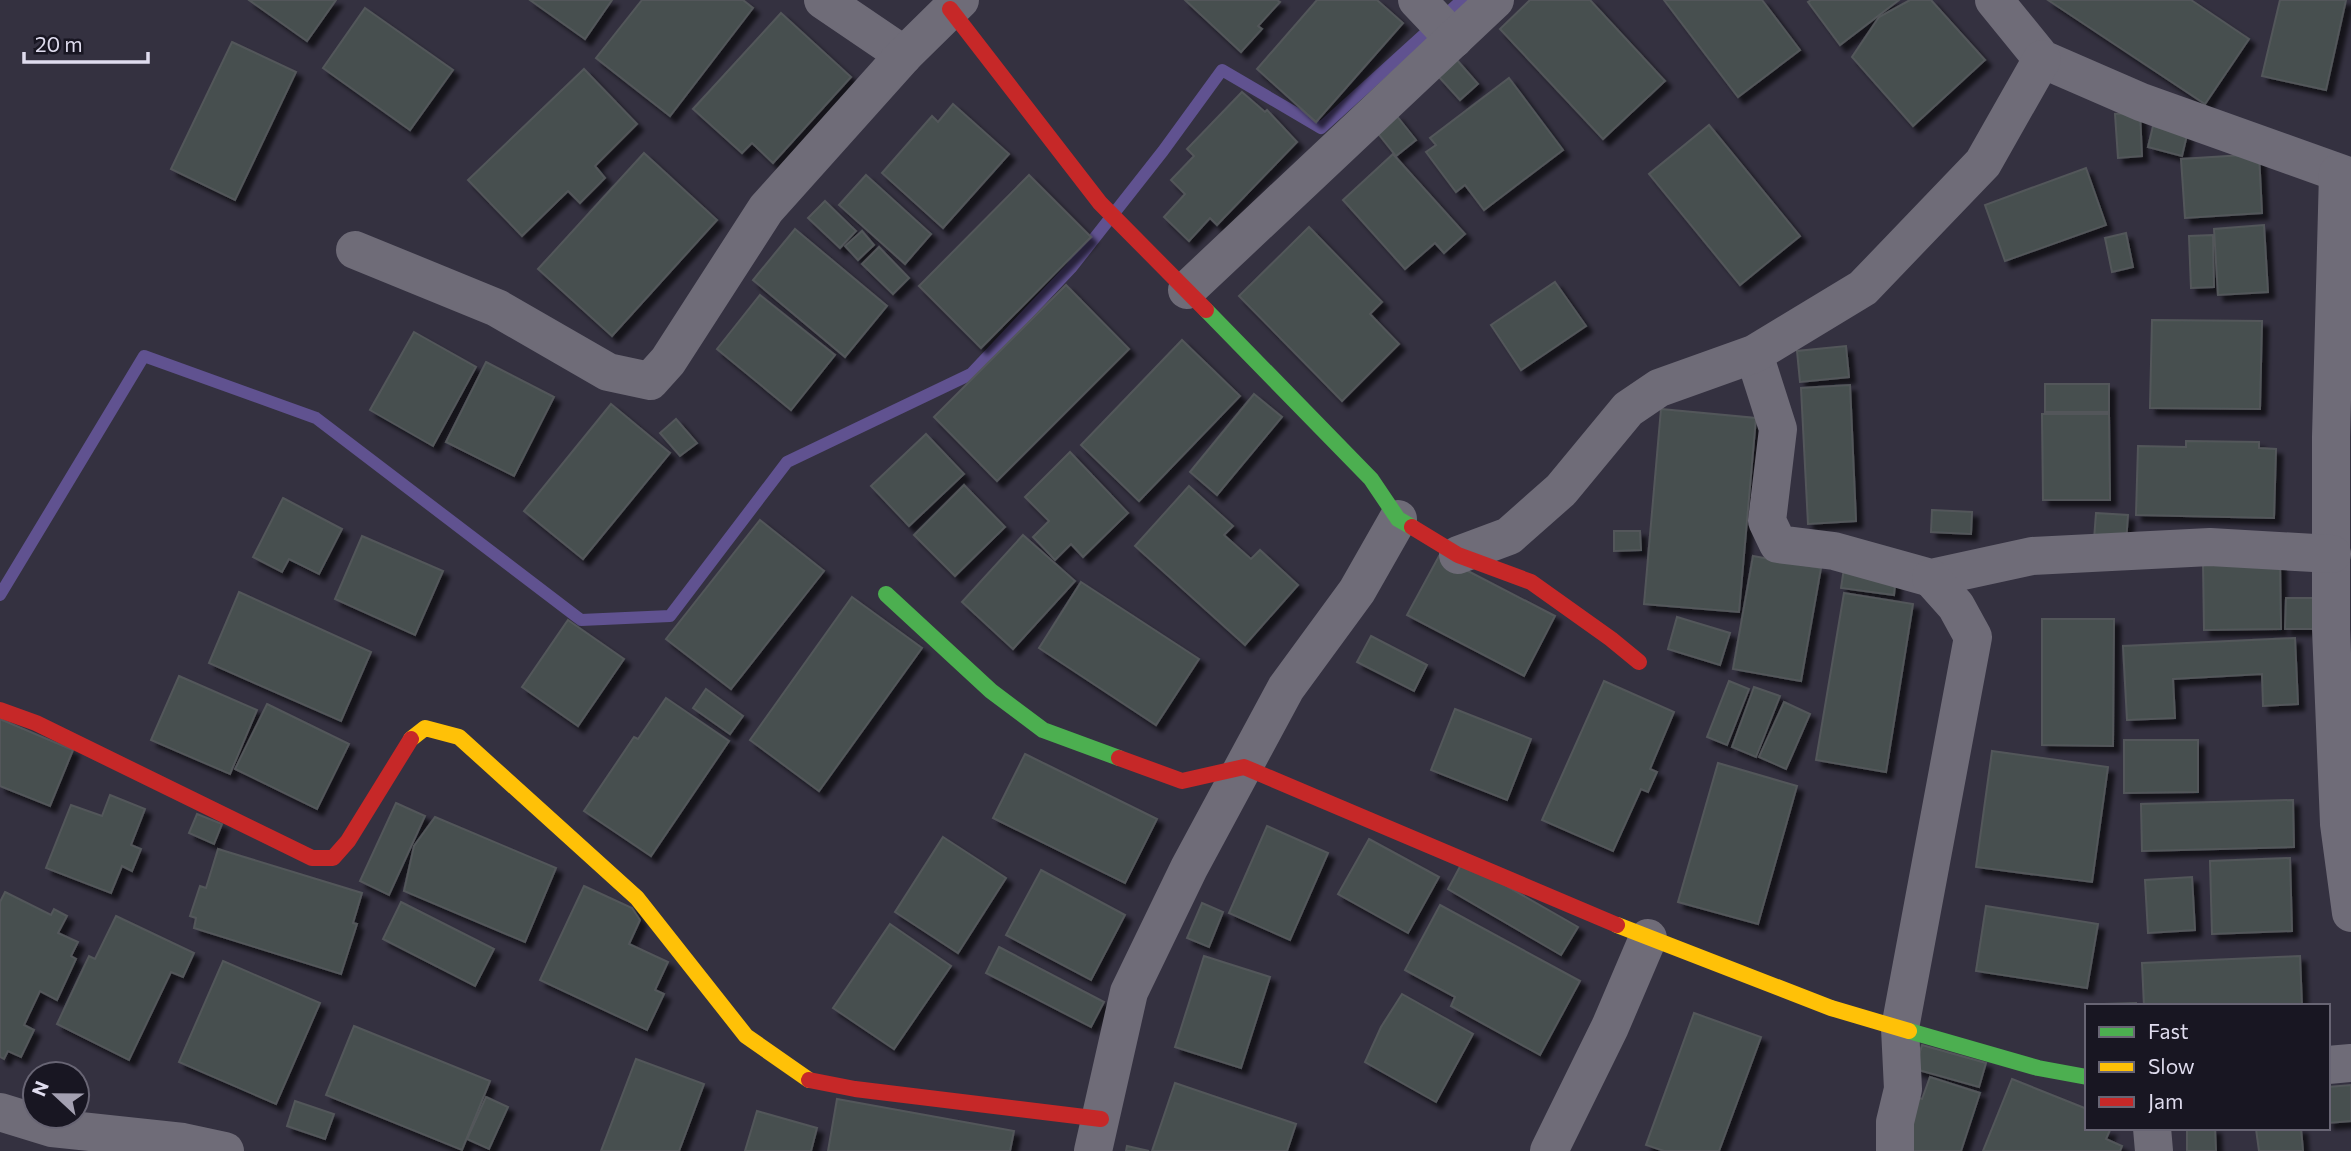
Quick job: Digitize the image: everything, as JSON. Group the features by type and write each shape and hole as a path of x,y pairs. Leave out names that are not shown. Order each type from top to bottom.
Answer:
{"street":[{"path":"823,0 904,55"},
{"path":"1417,0 1454,39"},
{"path":"1187,290 1495,0"},
{"path":"1994,0 2042,59 2141,102 2344,175 2331,437 2332,554 2341,628 2339,824 2351,912"},
{"path":"355,250 497,308 608,372 650,381 668,361 766,209 904,55 955,5 1100,203 1371,479 1398,519 1458,555 1531,582 1639,662"},
{"path":"1458,555 1510,536 1561,490 1628,409 1660,388 1754,354 1863,288 1983,163 2042,59"},
{"path":"1754,354 1778,429 1767,521 1778,544 1834,551 1931,578 2032,556 2210,547 2332,554"},
{"path":"0,710 36,723 312,858 333,858 348,841 412,737 425,728 459,737 637,898 746,1036 811,1081 1097,1135 1129,992 1189,869 1286,688 1357,591 1398,519"},
{"path":"1895,1151 1895,1122 1903,1089 1900,1028 1973,637 1956,606 1931,578"},
{"path":"886,594 991,691 1042,730 1182,781 1244,767 1648,938 1831,1009 2038,1069 2085,1077"},
{"path":"1549,1151 1609,1027 1648,938"},
{"path":"2330,1065 2351,1063"},
{"path":"0,1112 52,1128 81,1141 183,1142 225,1151"},
{"path":"2152,1130 2154,1151"}],"building":[{"path":"249,0 336,0 307,41"},
{"path":"530,0 612,0 585,39"},
{"path":"642,0 743,0 753,8 670,116 596,58"},
{"path":"1185,0 1280,2 1258,26 1262,29 1241,52"},
{"path":"1317,0 1377,0 1403,23 1316,122 1257,69"},
{"path":"1530,0 1590,0 1665,81 1603,139 1500,29"},
{"path":"1664,0 1762,0 1800,50 1738,97"},
{"path":"1899,0 1840,45 1808,2"},
{"path":"1910,0 1931,0 1985,60 1913,126 1852,57 1879,17"},
{"path":"2048,0 2191,0 2249,39 2205,104"},
{"path":"2280,0 2346,0 2326,90 2262,76"},
{"path":"365,8 453,70 410,130 323,68"},
{"path":"781,13 851,77 773,163 752,143 742,153 693,109"},
{"path":"232,42 296,72 235,200 171,169"},
{"path":"1457,60 1478,84 1460,100 1439,77"},
{"path":"584,69 637,124 595,166 605,178 580,203 568,191 522,236 468,180"},
{"path":"1509,78 1563,150 1484,210 1465,185 1456,192 1426,152 1436,145 1430,138"},
{"path":"1242,92 1265,112 1267,110 1297,142 1217,225 1210,218 1189,241 1164,217 1185,194 1171,180 1194,156 1187,149"},
{"path":"953,104 1009,154 943,228 882,173 932,116 938,122"},
{"path":"2140,112 2142,156 2118,158 2115,114"},
{"path":"1396,115 1416,140 1396,156 1376,131"},
{"path":"1709,125 1800,236 1740,285 1649,174"},
{"path":"2153,126 2187,135 2182,156 2148,147"},
{"path":"644,153 717,220 612,336 538,269"},
{"path":"1393,154 1465,234 1444,253 1435,243 1405,269 1343,200"},
{"path":"2259,154 2262,213 2185,218 2181,159"},
{"path":"2086,168 2106,225 2005,261 1985,205"},
{"path":"866,175 931,234 905,264 839,205"},
{"path":"1029,175 1091,237 981,348 919,286"},
{"path":"825,201 856,231 840,248 808,218"},
{"path":"2264,225 2268,292 2218,295 2214,229"},
{"path":"1309,227 1382,302 1370,314 1399,344 1342,401 1239,296"},
{"path":"795,229 887,306 845,357 753,280"},
{"path":"862,231 874,245 858,260 845,246"},
{"path":"2126,233 2133,267 2112,272 2105,238"},
{"path":"2213,235 2214,287 2191,288 2189,236"},
{"path":"879,247 909,278 893,294 862,264"},
{"path":"1555,282 1586,326 1521,370 1491,325"},
{"path":"1066,285 1129,349 997,481 934,417"},
{"path":"760,295 835,355 791,410 717,349"},
{"path":"2152,320 2262,321 2260,409 2150,408"},
{"path":"414,332 476,367 433,446 370,410"},
{"path":"1182,340 1240,396 1139,501 1081,445"},
{"path":"1846,346 1849,377 1800,382 1797,351"},
{"path":"486,362 554,397 514,476 446,442"},
{"path":"2045,384 2109,384 2109,412 2045,412"},
{"path":"1850,385 1856,521 1808,524 1801,388"},
{"path":"1254,394 1282,417 1217,495 1190,472"},
{"path":"611,404 670,453 583,559 524,511"},
{"path":"1661,409 1756,418 1739,612 1644,604"},
{"path":"2042,414 2109,414 2110,500 2043,500"},
{"path":"676,419 697,443 680,456 660,433"},
{"path":"926,434 964,474 909,526 871,486"},
{"path":"2186,441 2259,442 2259,448 2276,449 2274,518 2136,515 2138,446 2186,447"},
{"path":"1070,452 1128,513 1083,557 1071,544 1055,560 1033,537 1049,521 1025,497"},
{"path":"964,485 1005,527 955,576 914,535"},
{"path":"1189,486 1233,526 1224,535 1251,559 1260,550 1298,585 1245,645 1135,546"},
{"path":"283,498 342,529 319,574 289,559 282,572 253,557"},
{"path":"1932,510 1972,512 1971,534 1931,532"},
{"path":"2096,513 2128,515 2126,542 2094,540"},
{"path":"760,520 824,571 731,689 666,639"},
{"path":"1614,531 1640,531 1641,550 1614,551"},
{"path":"1023,535 1075,581 1013,649 962,602"},
{"path":"362,536 443,571 415,635 335,599"},
{"path":"1439,556 1555,616 1524,676 1407,615"},
{"path":"1753,556 1821,568 1801,681 1733,669"},
{"path":"2280,558 2281,629 2204,630 2203,560"},
{"path":"1844,568 1896,575 1894,595 1841,588"},
{"path":"1081,582 1199,659 1156,725 1039,648"},
{"path":"239,592 371,652 341,721 209,663"},
{"path":"1844,593 1913,604 1886,772 1816,760"},
{"path":"852,597 922,648 819,791 750,740"},
{"path":"2286,598 2318,598 2317,629 2285,629"},
{"path":"1677,617 1730,633 1720,665 1668,649"},
{"path":"2042,619 2114,619 2113,746 2042,745"},
{"path":"568,620 624,659 578,726 522,687"},
{"path":"1371,636 1427,665 1414,691 1357,662"},
{"path":"2295,638 2298,704 2263,706 2262,674 2173,679 2175,718 2127,720 2123,646"},
{"path":"179,676 257,710 230,774 151,740"},
{"path":"1604,681 1674,712 1650,769 1657,772 1648,792 1641,789 1613,851 1542,820"},
{"path":"1729,681 1749,689 1727,745 1707,737"},
{"path":"1754,687 1780,696 1756,757 1732,747"},
{"path":"706,689 743,716 730,734 693,708"},
{"path":"666,698 729,741 651,856 584,811 634,737 638,739"},
{"path":"1784,702 1810,714 1786,769 1759,757"},
{"path":"267,704 349,744 317,809 235,769"},
{"path":"1455,709 1531,739 1507,800 1431,770"},
{"path":"0,719 73,750 50,806 0,786"},
{"path":"2124,740 2198,740 2198,792 2124,793"},
{"path":"1992,751 2108,767 2092,882 1976,867"},
{"path":"1025,754 1157,819 1125,883 993,818"},
{"path":"1718,763 1797,786 1758,924 1678,902"},
{"path":"110,795 145,809 131,845 141,849 132,871 122,866 111,893 46,868 71,805 102,816"},
{"path":"2293,800 2294,847 2142,851 2141,804"},
{"path":"396,803 425,816 389,895 360,881"},
{"path":"197,814 222,824 214,844 189,833"},
{"path":"435,817 556,868 525,942 404,891 414,846"},
{"path":"1267,826 1328,853 1290,940 1229,913"},
{"path":"943,837 1006,878 958,953 895,912"},
{"path":"1369,839 1439,877 1408,933 1338,894"},
{"path":"218,849 362,893 353,923 357,924 341,974 194,928 196,918 190,916 200,886 206,888"},
{"path":"2290,858 2292,931 2212,934 2210,861"},
{"path":"1463,861 1578,927 1561,955 1448,889"},
{"path":"1041,870 1125,915 1091,980 1006,935"},
{"path":"2192,877 2195,930 2148,933 2145,880"},
{"path":"584,886 632,908 640,920 629,944 668,962 655,990 664,994 647,1030 540,980"},
{"path":"5,892 51,915 54,909 67,916 58,933 78,942 71,956 76,959 57,1000 40,991 24,1025 34,1030 21,1057 8,1051 4,1059 0,1057 0,902"},
{"path":"401,902 494,949 475,986 383,939"},
{"path":"1202,903 1223,912 1209,947 1187,938"},
{"path":"1440,905 1580,981 1540,1055 1451,1006 1455,997 1405,970"},
{"path":"1986,906 2098,924 2087,988 1976,971"},
{"path":"116,916 194,953 183,977 171,972 129,1060 57,1024 89,956 95,959"},
{"path":"890,924 951,966 894,1049 833,1008"},
{"path":"999,947 1104,1002 1091,1027 986,973"},
{"path":"1204,956 1270,977 1241,1068 1175,1047"},
{"path":"2300,956 2302,1004 2144,1004 2142,963"},
{"path":"223,961 320,1003 276,1104 179,1062"},
{"path":"1402,994 1473,1034 1436,1102 1365,1062 1381,1027"},
{"path":"1694,1013 1761,1037 1719,1151 1664,1151 1646,1145"},
{"path":"354,1026 490,1081 462,1150 326,1095"},
{"path":"1922,1045 1986,1063 1979,1087 1915,1069"},
{"path":"636,1059 704,1084 679,1151 601,1151"},
{"path":"1930,1077 1980,1093 1961,1151 1906,1151 1910,1095 1922,1099"},
{"path":"2012,1079 2085,1108 2085,1130 2110,1130 2106,1139 2122,1146 2120,1151 1983,1151"},
{"path":"1175,1083 1296,1124 1287,1151 1152,1151"},
{"path":"2351,1085 2351,1121 2330,1123 2330,1087"},
{"path":"486,1097 508,1107 489,1149 467,1139"},
{"path":"837,1099 1014,1131 1010,1151 828,1151"},
{"path":"295,1101 334,1114 325,1139 287,1126"},
{"path":"757,1111 817,1128 811,1151 745,1151"},
{"path":"2187,1130 2215,1130 2216,1151 2187,1151"},
{"path":"2256,1130 2301,1130 2303,1151 2259,1151"},
{"path":"1127,1146 1149,1151 1126,1151"}],"waterway":[{"path":"0,595 144,356 316,418 581,620 670,616 787,462 971,374 1071,268 1163,151 1222,70 1321,128 1462,0"}],"traffic: fast":[{"path":"1206,310 1371,479 1398,519 1412,527"},
{"path":"886,594 991,691 1043,730 1119,758"},
{"path":"1909,1031 2038,1068 2085,1077"}],"traffic: slow":[{"path":"411,739 425,728 459,737 637,898 746,1036 809,1080"},
{"path":"1617,925 1831,1008 1909,1031"}],"traffic: jam":[{"path":"950,9 1100,203 1206,310"},
{"path":"1412,527 1458,555 1531,582 1639,662"},
{"path":"0,710 36,723 312,858 333,858 348,841 411,739"},
{"path":"1119,758 1182,781 1244,767 1617,925"},
{"path":"809,1080 855,1089 1101,1119"}]}
